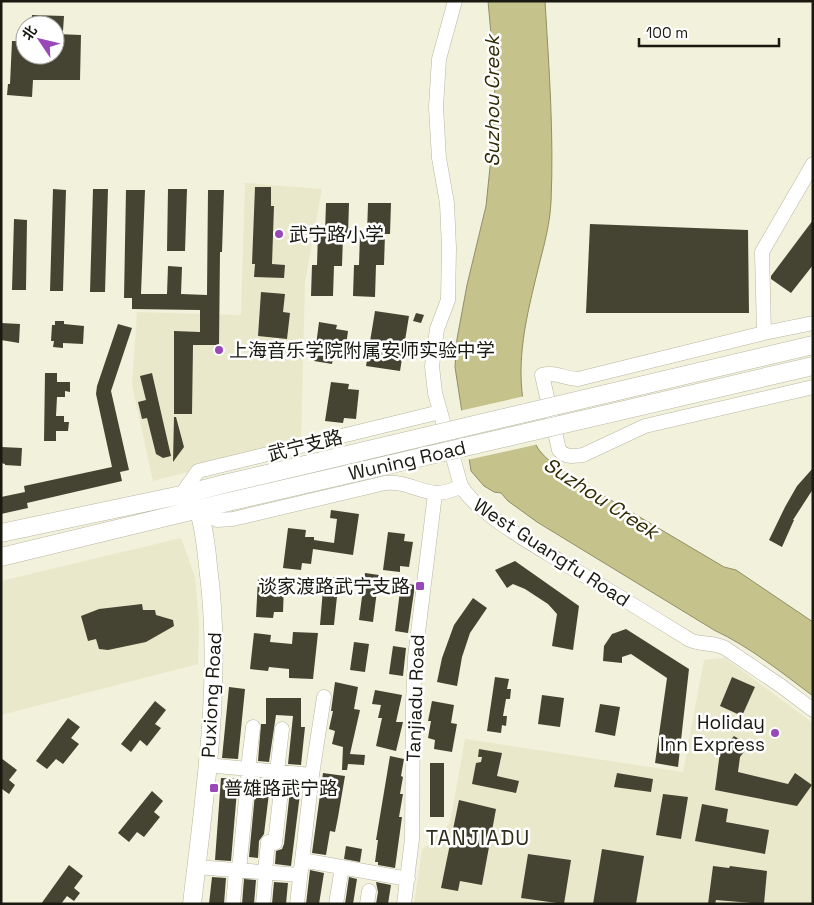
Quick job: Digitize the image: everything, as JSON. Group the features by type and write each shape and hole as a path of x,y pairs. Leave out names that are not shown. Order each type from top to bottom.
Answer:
{"main road":[{"name":"Wuning Road","path":"1,533 181,494 813,345"},
{"name":"Wuning Road","path":"1,557 198,509 813,366"},
{"path":"181,494 198,509"},
{"name":"Puxiong Road","path":"192,904 207,786 207,765 215,680 213,605 209,568 198,509"}],"street":[{"name":"West Guangfu Road","path":"455,1 439,59 436,107 439,158 447,203 449,248 448,300 437,329 432,366 435,393 461,486 466,494 480,507 540,548 690,640 718,644 725,648 813,710"},
{"path":"764,333 762,252 813,164"},
{"path":"813,323 764,333 578,379 570,379 552,373 542,374 559,450 567,456 582,455 644,426 813,387"},
{"name":"武宁支路","path":"181,494 198,471 440,412"},
{"path":"198,509 217,520 233,519 390,483 435,494 444,493 461,486"},
{"name":"Tanjiadu Road","path":"404,904 413,820 412,725 415,657 435,494"},
{"path":"297,904 312,775 324,697"},
{"path":"233,904 253,727"},
{"path":"263,904 268,842 276,843 282,729"},
{"path":"207,765 312,775"},
{"path":"302,860 408,879"},
{"path":"196,867 300,875"},
{"path":"336,904 342,867"}],"shaded area":[{"name":"上海音乐学院附属安师实验中学","path":"245,183 322,189 305,282 301,443 153,481 132,385 137,312 241,315"},
{"path":"181,538 195,577 199,623 198,664 1,715 1,581"},
{"path":"725,658 813,723 813,904 414,904 422,850 450,823 465,739 683,772 704,660"}],"water":[{"name":"Suzhou Creek","path":"488,1 545,1 551,127 551,202 547,232 525,330 521,364 524,406 528,426 533,438 544,456 565,472 724,567 736,570 813,622 813,696 740,644 537,522 508,501 501,493 494,492 484,486 471,471 455,367 457,339 467,285 486,206 492,148 495,106 494,67"}],"pier":[{"path":"525,396 531,428 539,444 467,460 459,411"}],"building":[{"path":"65,34 81,35 80,80 33,80 32,97 7,95 8,84 10,84 12,41 15,41 15,65 65,65"},
{"path":"255,187 271,187 271,206 274,206 272,264 285,265 284,278 254,277 255,264 252,264"},
{"path":"53,189 66,190 63,291 50,291"},
{"path":"93,189 108,189 105,292 90,292"},
{"path":"168,189 187,189 185,251 167,251"},
{"path":"126,190 145,190 141,294 167,294 168,266 182,267 181,294 207,295 208,190 224,190 222,252 220,252 219,345 193,345 192,414 174,414 174,331 200,332 200,310 132,309 132,298 124,298"},
{"path":"326,203 349,203 348,235 343,235 342,266 334,266 333,296 311,296 312,265 317,265 318,234 325,234"},
{"path":"368,203 391,203 390,234 385,234 384,265 376,265 375,297 353,296 354,265 359,265 360,234 367,234"},
{"path":"14,219 27,220 26,290 12,290"},
{"path":"813,220 813,265 791,293 771,279 771,276"},
{"path":"590,224 748,230 749,313 586,313"},
{"path":"261,292 285,294 283,312 290,313 287,339 258,336"},
{"path":"375,311 409,316 400,371 366,366"},
{"path":"416,313 424,315 421,323 413,321"},
{"path":"55,321 64,321 64,324 84,326 83,344 63,343 63,348 53,347 54,341 51,341 52,325 55,325"},
{"path":"319,322 337,325 336,329 348,331 344,360 333,358 332,364 314,361"},
{"path":"1,323 20,324 19,343 1,340"},
{"path":"118,324 132,328 111,391 129,470 120,472 122,481 27,503 28,508 1,514 1,497 25,492 24,486 112,467 96,394"},
{"path":"45,373 57,373 57,382 70,382 70,392 65,391 65,397 57,397 56,416 64,416 64,422 69,422 68,431 56,431 56,441 44,441"},
{"path":"152,373 171,456 163,458 156,454 147,418 142,419 138,402 146,400 140,376"},
{"path":"331,382 349,384 348,389 359,390 356,419 344,418 343,423 325,421"},
{"path":"174,417 176,417 184,447 173,462"},
{"path":"1,447 22,448 21,466 1,463"},
{"path":"813,468 813,489 793,520 782,547 769,540 797,486"},
{"path":"331,510 359,514 353,555 313,549 311,564 302,563 301,570 283,568 288,528 306,530 305,537 314,537 314,540 334,543 337,519 330,518"},
{"path":"388,532 405,534 404,541 413,542 409,567 400,566 400,572 383,570"},
{"path":"515,561 579,606 573,650 552,646 557,614 548,604 525,589 513,584 507,588 495,570"},
{"path":"365,573 379,575 373,622 359,620"},
{"path":"324,577 339,577 334,625 320,625"},
{"path":"258,578 276,580 275,586 284,586 283,612 274,612 273,618 256,617"},
{"path":"401,583 415,585 408,633 395,631"},
{"path":"473,598 487,608 470,633 462,657 457,686 437,682 442,658 454,625"},
{"path":"142,604 143,610 155,610 156,615 173,620 174,626 146,642 108,650 99,649 96,639 88,641 81,616 99,609"},
{"path":"626,629 689,669 678,767 655,763 667,678 631,654 622,657 622,663 603,661 604,646 612,634"},
{"path":"293,632 318,633 313,679 289,678 289,669 269,667 268,671 250,669 254,633 271,635 270,642 292,644"},
{"path":"354,642 369,644 365,672 350,670"},
{"path":"393,646 406,648 403,676 389,674"},
{"path":"495,677 509,679 507,689 511,689 510,699 506,699 503,716 507,716 506,726 502,725 501,733 487,731"},
{"path":"732,677 755,687 742,716 720,706"},
{"path":"335,682 358,687 354,709 360,710 350,754 365,755 364,765 348,764 347,770 342,770 343,747 332,744 335,731 329,729 333,711 331,711"},
{"path":"229,687 245,689 238,759 222,758"},
{"path":"375,690 402,695 396,722 403,722 396,751 376,746 382,718 378,718 381,705 372,704"},
{"path":"542,695 564,698 560,727 538,724"},
{"path":"266,698 301,698 301,727 305,727 301,765 288,764 293,716 276,715 269,762 258,761 261,724 266,724"},
{"path":"155,701 166,710 155,724 161,728 147,746 140,740 131,752 121,744"},
{"path":"432,701 454,705 451,723 457,724 452,752 434,749 435,740 428,738 431,721 428,721"},
{"path":"600,704 620,707 615,736 595,732"},
{"path":"68,718 80,727 71,738 79,744 63,764 56,759 47,769 36,761"},
{"path":"734,736 749,745 740,757 738,772 788,784 795,773 812,785 797,806 715,790 720,752"},
{"path":"479,749 502,753 497,776 519,781 516,793 472,784 476,763 481,762 482,757 478,757"},
{"path":"390,756 404,759 400,794 403,794 399,817 402,817 395,868 378,865 378,862 375,862 378,840 376,840"},
{"path":"1,758 17,770 9,780 15,785 9,794 2,789 1,791"},
{"path":"430,763 444,763 444,817 430,817"},
{"path":"323,773 345,776 335,832 330,831 326,855 312,853"},
{"path":"617,773 653,779 651,792 614,787"},
{"path":"221,778 238,779 231,861 215,860"},
{"path":"291,782 299,783 299,786 301,786 291,866 275,864 276,851 282,849 284,844"},
{"path":"256,783 270,785 264,834 259,841 258,858 249,857"},
{"path":"152,791 163,801 154,812 160,817 144,837 137,832 129,842 118,833"},
{"path":"663,794 688,797 681,839 656,835"},
{"path":"459,800 496,809 482,885 460,881 458,891 441,888"},
{"path":"702,804 728,809 726,822 769,830 765,854 695,841"},
{"path":"346,846 362,849 360,862 344,859"},
{"path":"602,849 644,856 636,904 593,904"},
{"path":"528,854 571,860 564,904 521,898"},
{"path":"69,865 83,876 74,888 80,893 74,901 67,896 61,904 41,904"},
{"path":"713,866 729,868 730,866 767,871 764,904 716,900 715,904 708,904"},
{"path":"310,870 324,873 319,904 306,904"},
{"path":"212,877 226,878 224,904 209,904"},
{"path":"349,877 357,879 353,904 345,904"},
{"path":"244,879 256,880 254,904 242,904"},
{"path":"274,882 288,883 286,904 272,904"},
{"path":"376,882 391,885 388,904 376,904 378,892"}],"place":[{"name":"武宁路小学","path":"279,234"},
{"name":"上海音乐学院附属安师实验中学","path":"219,350"},
{"name":"谈家渡路武宁支路","path":"420,586"},
{"name":"Holiday Inn Express","path":"775,733"},
{"name":"普雄路武宁路","path":"214,788"}],"district":[{"name":"TANJIADU","path":"478,838"}]}
